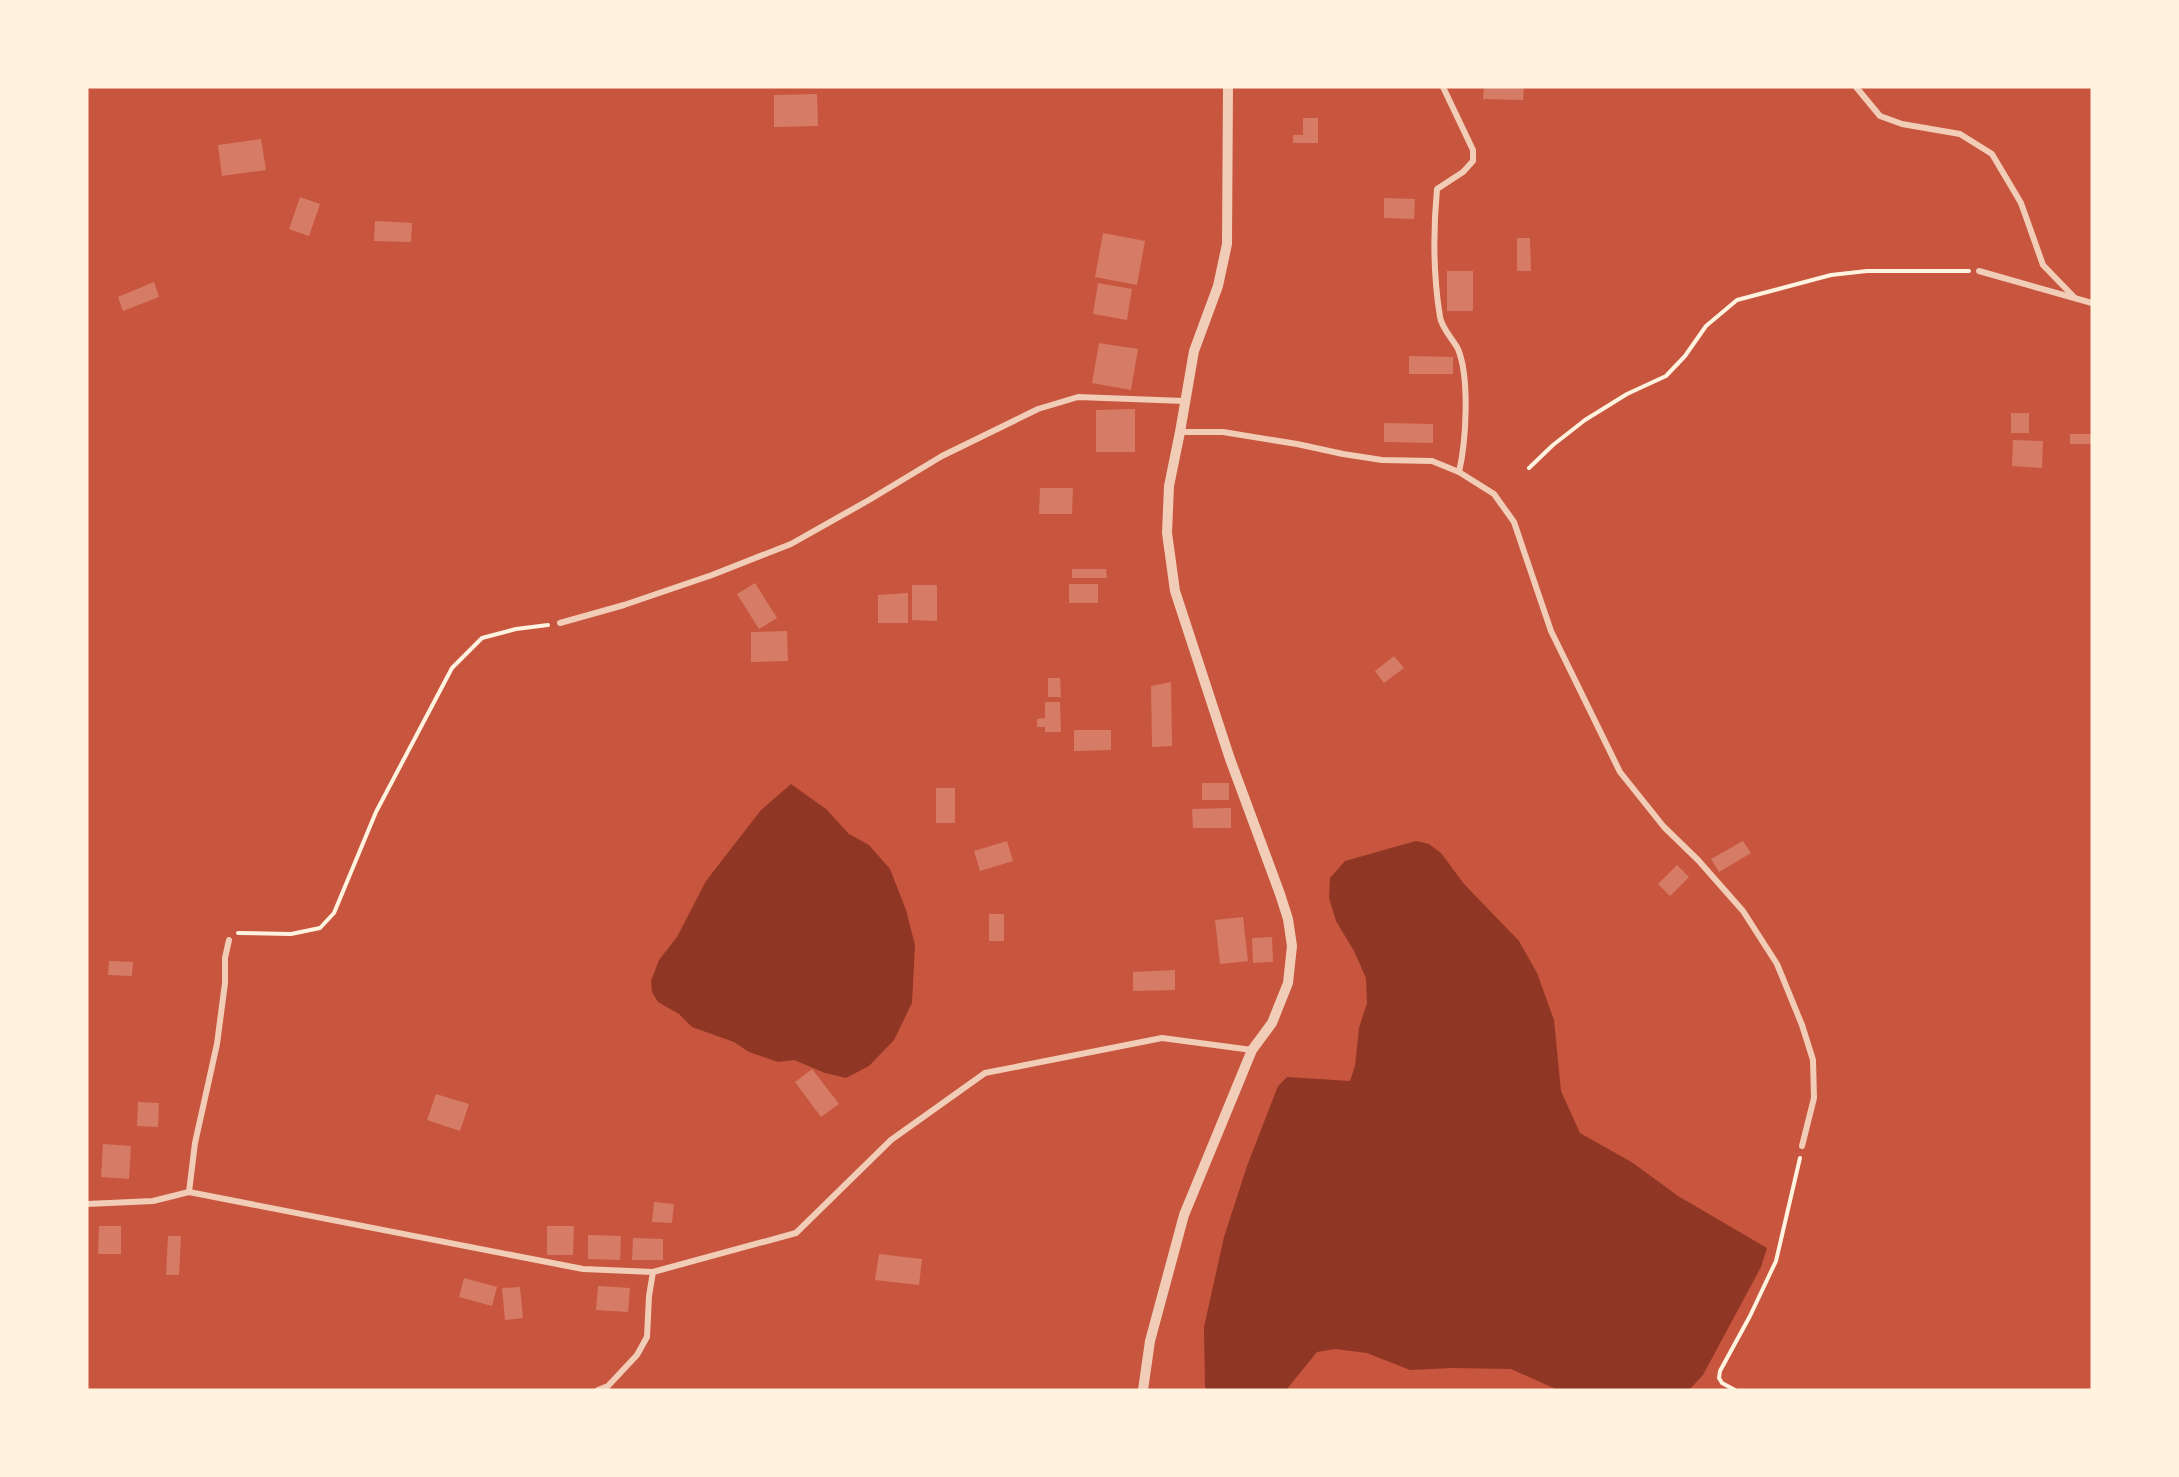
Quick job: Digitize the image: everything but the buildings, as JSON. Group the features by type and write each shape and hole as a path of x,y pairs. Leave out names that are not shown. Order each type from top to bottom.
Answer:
{"street":[{"path":"1143,1390 1150,1341 1184,1215 1252,1050 1272,1023 1288,984 1292,946 1288,919 1280,894 1230,759 1175,591 1167,533 1169,486 1194,351 1218,286 1227,244 1228,87"},
{"path":"1443,87 1473,150 1473,161 1463,172 1437,189 1433,238 1440,321 1458,350 1466,393 1463,454 1459,472"},
{"path":"1856,87 1880,116 1902,124 1960,134 1992,154 2021,203 2043,265 2074,297"},
{"path":"1979,271 2092,303"},
{"path":"560,623 624,605 712,575 791,544 942,456 1038,408 1078,397 1184,401"},
{"path":"1180,432 1222,432 1382,460 1432,461 1459,472 1494,494 1514,522 1551,631 1620,772 1664,827 1698,860 1743,911 1777,964 1802,1025 1813,1060 1814,1098 1802,1146"},
{"path":"189,1192 195,1143 217,1044 225,982 225,958 229,940"},
{"path":"87,1204 153,1201 189,1192 583,1269 653,1272 796,1233 891,1140 985,1073 1162,1038 1252,1050"},
{"path":"598,1390 608,1386 637,1355 647,1336 653,1272"}],"path":[{"path":"1530,468 1553,445 1586,420 1627,394 1666,376 1685,356 1706,326 1737,300 1831,275 1867,271 1979,271"},
{"path":"229,940 239,932 291,934 320,928 334,913 376,812 452,668 482,638 516,629 560,623"},
{"path":"1735,1390 1722,1383 1719,1378 1720,1371 1776,1261 1802,1146"}],"shaded area":[{"path":"791,784 826,809 849,834 869,845 890,869 906,910 915,945 912,1003 894,1040 869,1066 846,1078 825,1073 794,1060 778,1062 749,1052 734,1042 692,1027 679,1014 658,1002 652,992 651,981 659,960 677,937 706,881 761,810"},
{"path":"1416,841 1429,844 1441,853 1464,884 1519,941 1537,973 1554,1020 1561,1091 1580,1133 1633,1163 1678,1196 1767,1248 1761,1267 1703,1375 1689,1390 1558,1390 1511,1369 1410,1370 1367,1353 1335,1349 1317,1352 1286,1390 1207,1390 1205,1387 1204,1327 1224,1237 1247,1166 1278,1086 1287,1077 1350,1081 1355,1066 1359,1028 1367,1003 1366,978 1354,951 1336,921 1329,898 1330,878 1345,861"}]}
